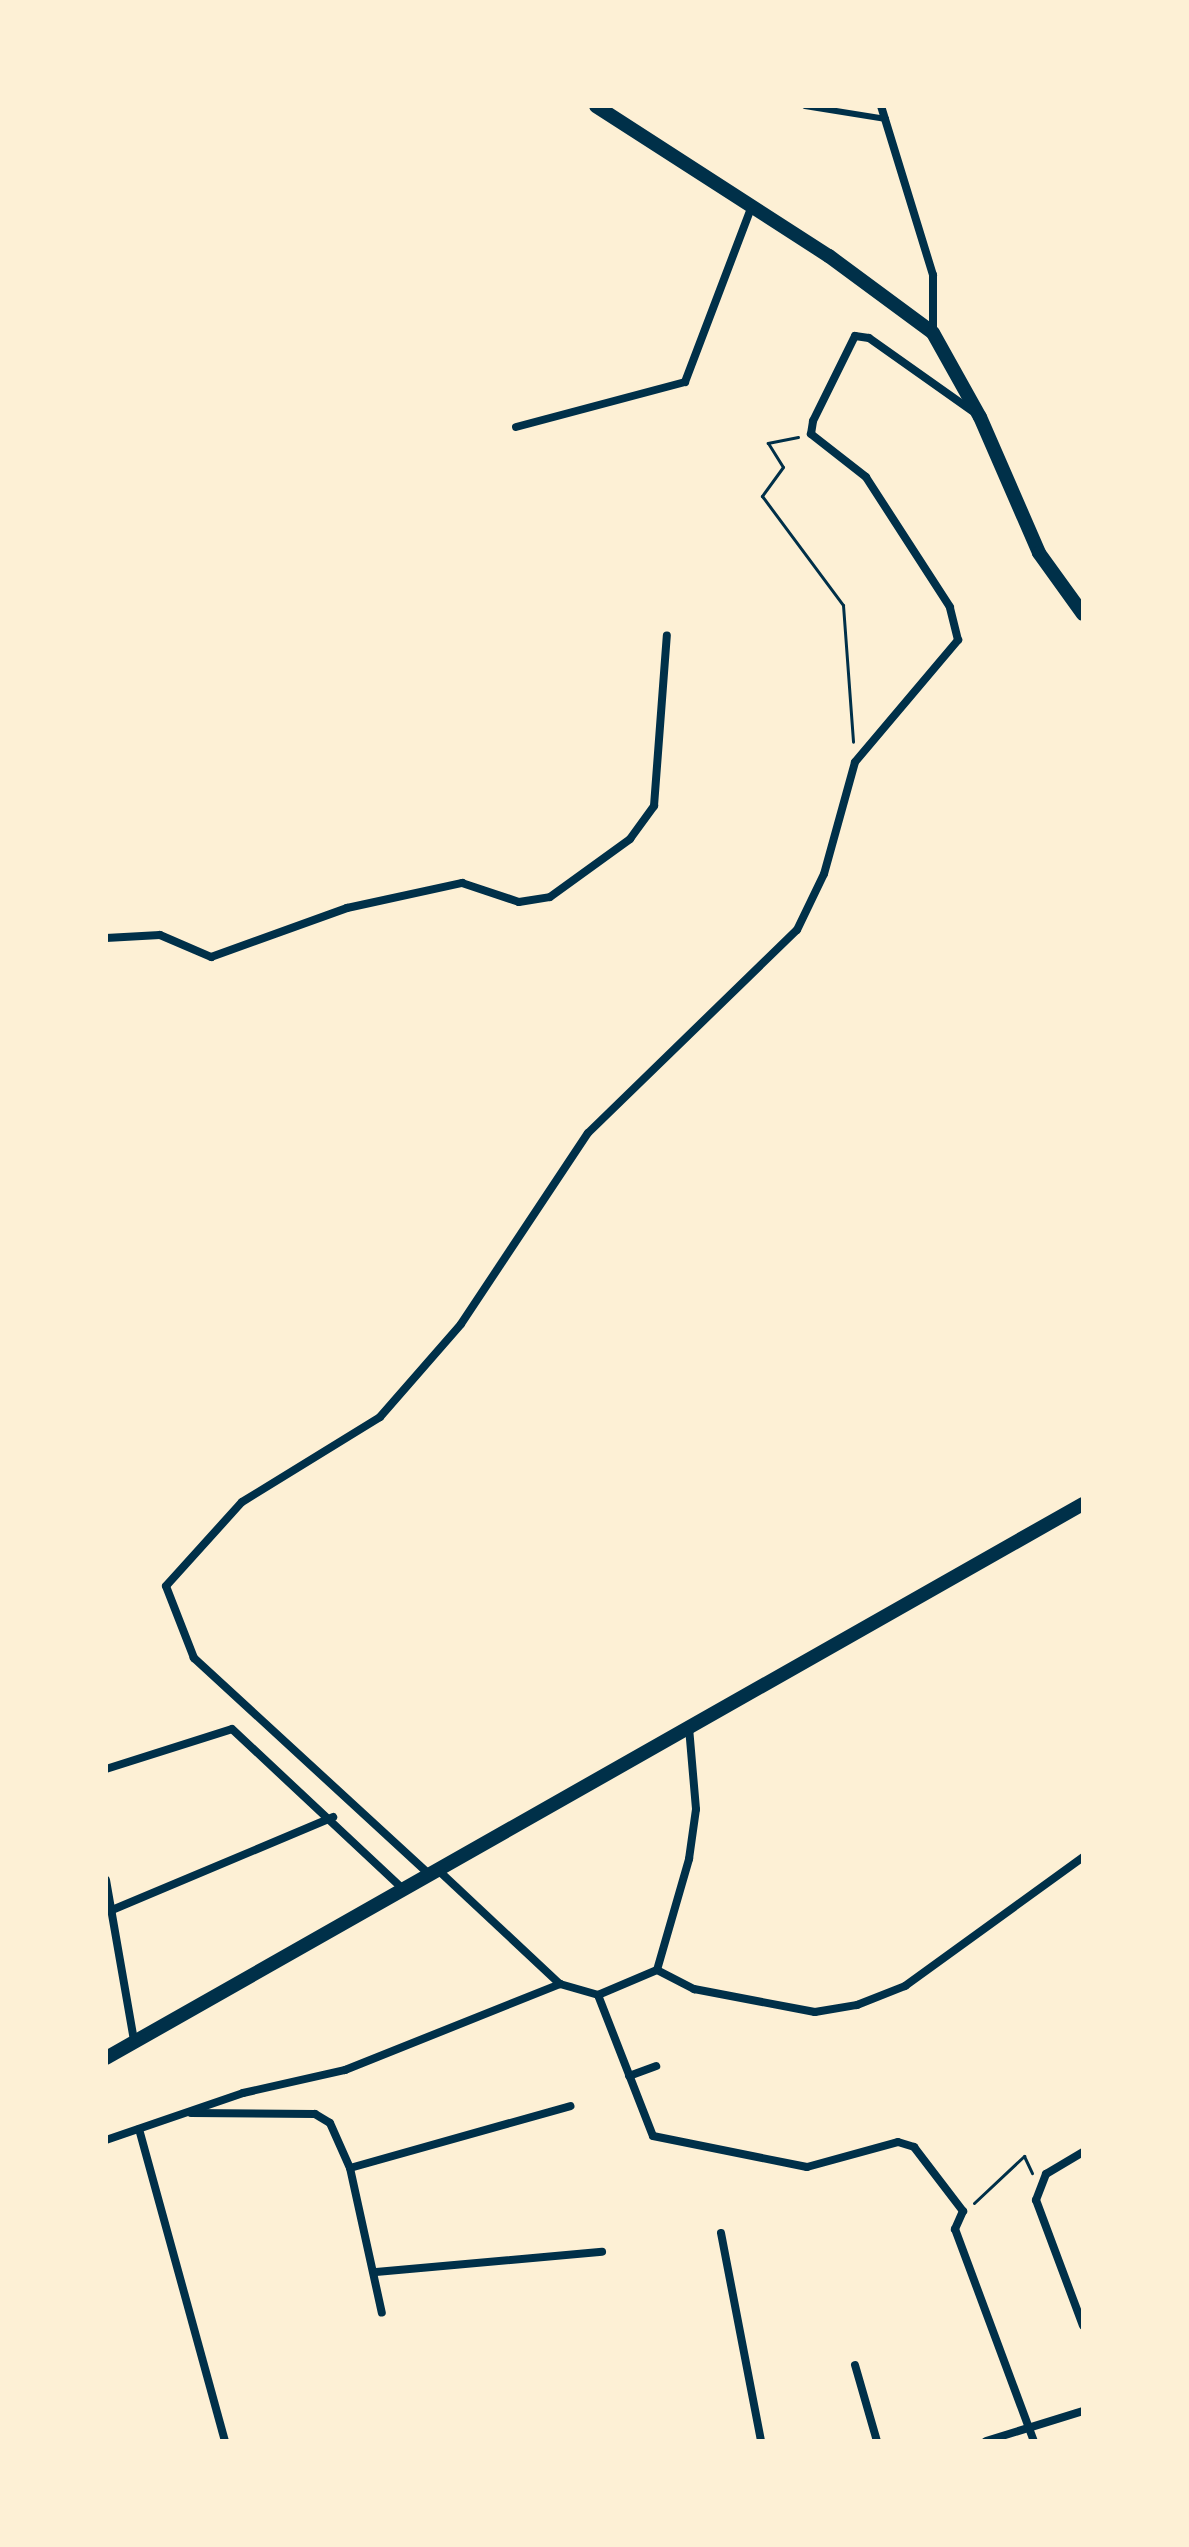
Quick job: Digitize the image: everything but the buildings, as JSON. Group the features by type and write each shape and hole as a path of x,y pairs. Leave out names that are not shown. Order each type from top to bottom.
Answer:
{"street":[{"path":"596,106 933,333 980,417 1039,553 1083,614"},
{"path":"881,106 933,275 933,333"},
{"path":"516,427 685,382 751,208"},
{"path":"657,1970 598,1995 560,1984 194,1658 172,1611 169,1579 272,1479 380,1417 461,1324 588,1133 797,930 824,874 855,762 958,640 950,607 866,477 811,434 845,345 855,336 937,382 980,417"},
{"path":"106,938 152,934 211,957 347,908 462,883 519,902 550,897 630,839 654,806 667,635"},
{"path":"106,2058 1083,1504"},
{"path":"657,1970 689,1859 696,1809 689,1727"},
{"path":"106,1769 232,1729 333,1817 403,1889"},
{"path":"112,1910 333,1817"},
{"path":"657,1970 694,1989 815,2012 857,2005 905,1986 1083,1857"},
{"path":"106,1880 134,2041"},
{"path":"106,2140 184,2113 345,2070 560,1984"},
{"path":"598,1995 649,2128 663,2141 807,2167 898,2142 914,2147 963,2211 955,2229 1034,2441"},
{"path":"629,2076 656,2066"},
{"path":"350,2168 570,2106"},
{"path":"184,2113 315,2114 330,2123 350,2168 376,2272 382,2313"},
{"path":"139,2129 225,2441"},
{"path":"1083,2152 1037,2183 1036,2200 1083,2326"},
{"path":"721,2233 761,2441"},
{"path":"376,2272 602,2252"},
{"path":"855,2365 877,2441"},
{"path":"986,2441 1083,2411"}],"lane":[{"path":"805,106 886,119"}],"path":[{"path":"811,434 768,443 783,467 762,496 843,605 855,762"},
{"path":"963,2211 1024,2156 1037,2183"}]}
